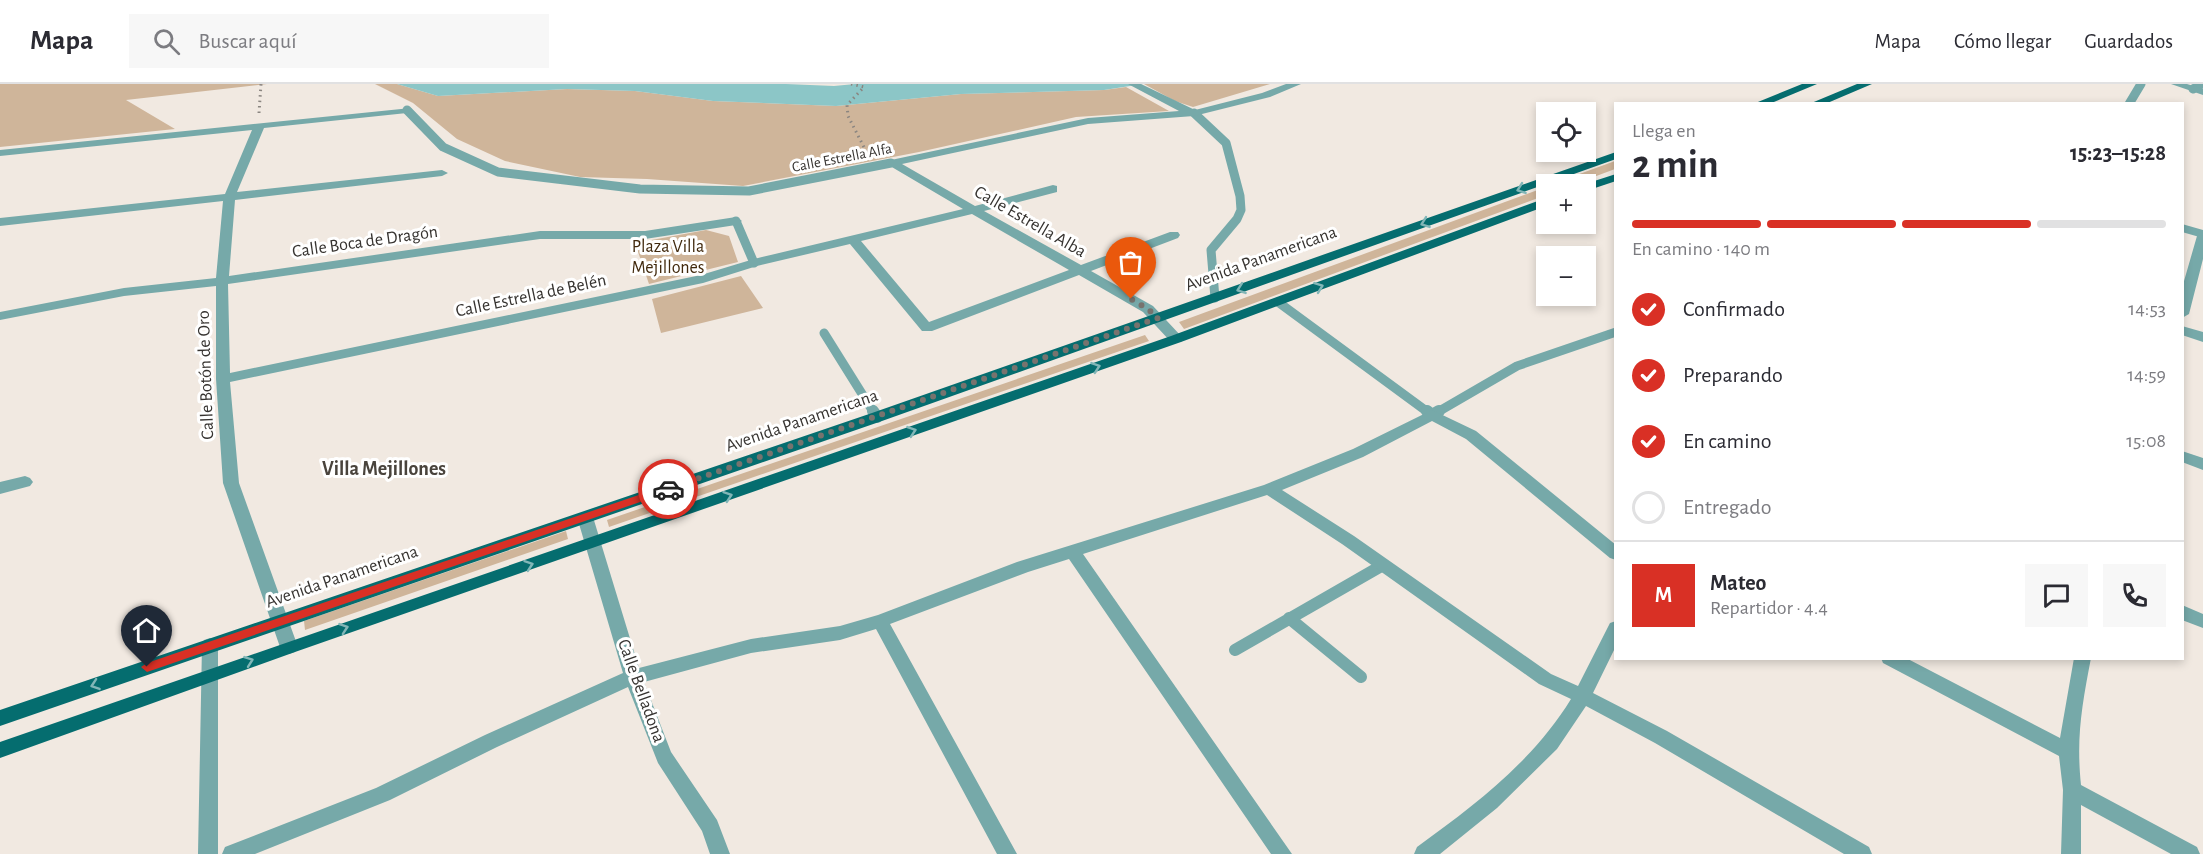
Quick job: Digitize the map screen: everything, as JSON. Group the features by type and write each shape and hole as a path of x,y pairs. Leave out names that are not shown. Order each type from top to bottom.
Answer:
{"main road":[{"path":"1763,102 1812,84"},
{"path":"1820,102 1867,84"},
{"name":"Avenida Panamericana","path":"0,718 877,417 1614,156"},
{"path":"1596,184 1614,178"},
{"path":"0,750 289,647 594,543 1176,339 1536,206"}],"street":[{"path":"1133,84 1194,113"},
{"name":"Calle Estrella Alfa","path":"891,163 1088,121 1194,113 1266,95 1296,84"},
{"path":"2176,84 2200,88"},
{"path":"0,153 407,110"},
{"name":"Calle Botón de Oro","path":"259,126 229,196 222,281 223,380 231,483 289,647"},
{"name":"Calle Estrella Alba","path":"891,163 1148,309 1176,339"},
{"path":"0,222 442,173"},
{"name":"Calle Estrella de Belén","path":"223,380 702,279 754,263 1053,189"},
{"name":"Calle Boca de Dragón","path":"0,316 124,292 222,281 540,235 645,235 736,221"},
{"path":"2184,229 2203,235 2184,306"},
{"path":"853,240 927,328 1174,235"},
{"path":"2184,331 2203,337"},
{"path":"232,854 383,794 490,741 633,676 751,646 840,633 880,621 1072,551 1269,489 1358,453 1432,415 1471,435 1614,552"},
{"path":"2184,457 2203,464"},
{"path":"0,488 25,482"},
{"path":"1269,489 1383,565 1545,679 1661,737 1862,854"},
{"name":"Calle Belladona","path":"585,517 633,676 664,757 710,826 720,854"},
{"path":"1072,551 1282,854"},
{"path":"2184,613 2203,621"},
{"path":"880,621 1007,854"},
{"path":"1424,854 1460,828 1551,743 1582,696 1614,632"},
{"path":"208,854 210,645"},
{"path":"1893,660 2068,751"},
{"path":"2071,854 2072,790 2068,751 2072,712 2083,660"},
{"path":"2072,790 2190,854"}],"lane":[{"path":"2130,102 2141,84"},
{"name":"Calle Estrella Alfa","path":"407,110 443,147 498,172 640,189 749,191 891,163"},
{"path":"1194,113 1226,143 1240,196 1241,210 1238,219 1211,250 1215,298"},
{"path":"736,221 754,263"},
{"path":"1278,302 1432,415 1517,366 1614,333"},
{"path":"824,333 877,417"},
{"path":"1235,650 1383,565"},
{"path":"1289,618 1360,677"}],"path":[{"path":"259,126 261,84"},
{"path":"851,84 864,87 848,105 848,116 865,145 872,167"}],"green space":[{"path":"0,84 267,84 126,100 175,129 0,147"},
{"path":"375,84 397,84 438,96 567,89 635,91 713,101 836,106 961,94 1104,90 1126,87 1169,111 1076,117 919,152 743,186 580,177 505,161 457,139 413,103"},
{"path":"1144,84 1270,84 1193,107 1175,101"},
{"path":"1614,161 1614,169 1596,176 1596,174 1579,174"},
{"path":"1536,191 1536,199 1184,329 1179,322"},
{"name":"Plaza Villa Mejillones","path":"706,230 729,236 738,262 649,284 635,243"},
{"name":"Plaza Villa Mejillones","path":"741,276 763,308 661,333 652,299"},
{"path":"1145,335 1149,341 609,527 607,520"},
{"path":"566,531 568,539 305,630 304,621"}],"water":[{"path":"397,84 834,86 855,84 1143,84 1104,90 961,94 836,106 713,101 635,91 567,89 438,96"}],"way so far":[{"path":"668,489 1158,318 1131,299"}],"district":[{"name":"Villa Mejillones","path":"384,469"}],"route":[{"path":"147,667 668,489"}]}
